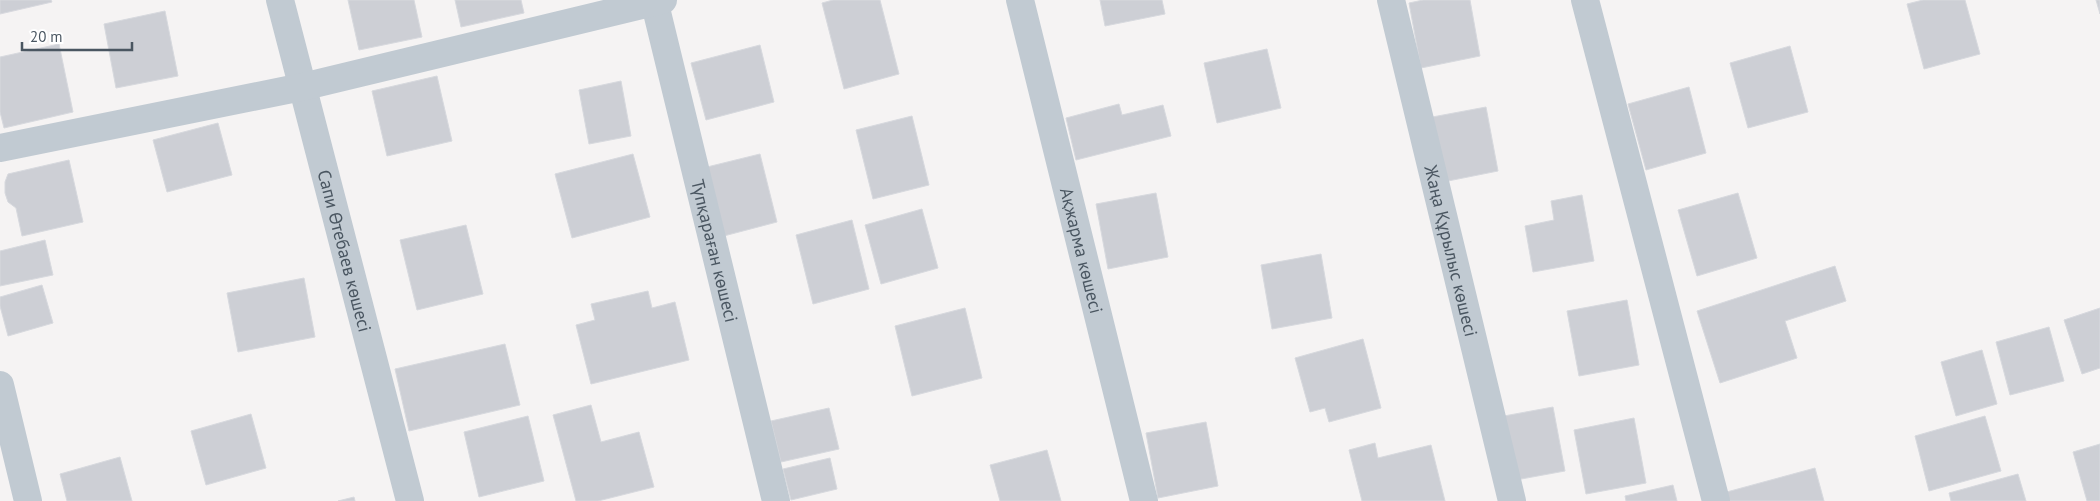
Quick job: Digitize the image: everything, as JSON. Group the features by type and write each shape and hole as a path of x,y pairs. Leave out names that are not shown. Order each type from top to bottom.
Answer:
{"street":[{"name":"Сапи Өтебаев көшесі","path":"280,0 410,501"},
{"name":"Ақжарма көшесі","path":"1020,0 1144,501"},
{"name":"Жаңа Құрылыс көшесі","path":"1391,0 1512,501"},
{"path":"1585,0 1716,501"},
{"path":"0,148 302,87 657,1"},
{"name":"Түпқараған көшесі","path":"657,1 776,501"},
{"path":"0,385 28,501"}],"building":[{"path":"0,0 51,0 52,2 0,14"},
{"path":"348,0 414,0 422,37 359,50"},
{"path":"455,0 521,0 524,13 461,27"},
{"path":"833,0 880,0 899,74 844,89 822,3"},
{"path":"1100,0 1162,0 1165,14 1105,26"},
{"path":"1423,0 1470,0 1480,56 1421,68 1409,3"},
{"path":"1923,0 1965,0 1980,54 1924,69 1907,4"},
{"path":"2096,0 2100,0 2100,14"},
{"path":"165,11 178,76 116,88 104,24"},
{"path":"59,44 73,112 4,128 0,112 0,57"},
{"path":"760,45 774,102 706,120 691,63"},
{"path":"1790,46 1808,112 1748,128 1730,63"},
{"path":"1267,49 1281,108 1217,123 1204,63"},
{"path":"437,76 452,141 387,156 372,91"},
{"path":"621,81 631,136 589,144 579,90"},
{"path":"1689,87 1706,153 1646,170 1628,104"},
{"path":"1119,104 1122,115 1163,105 1171,136 1076,160 1066,118"},
{"path":"1486,107 1498,171 1438,183 1427,118"},
{"path":"912,116 929,185 873,199 856,130"},
{"path":"218,123 232,175 167,192 153,140"},
{"path":"633,154 650,217 572,238 555,174"},
{"path":"760,154 777,222 720,237 703,168"},
{"path":"69,160 83,222 22,236 16,208 8,202 5,193 5,182 8,174"},
{"path":"1156,193 1168,257 1108,269 1096,204"},
{"path":"1738,193 1757,258 1697,276 1678,210"},
{"path":"1582,195 1594,261 1533,272 1525,226 1554,220 1551,201"},
{"path":"922,209 938,268 881,284 865,225"},
{"path":"852,220 869,289 813,304 796,235"},
{"path":"466,225 483,294 417,310 400,240"},
{"path":"45,240 53,275 0,286 0,251"},
{"path":"1321,254 1332,318 1272,329 1261,265"},
{"path":"1835,266 1846,301 1785,321 1797,358 1720,383 1697,311"},
{"path":"304,278 315,337 238,352 227,293"},
{"path":"42,285 53,323 8,336 0,306 0,297"},
{"path":"648,291 652,308 675,302 689,360 591,384 576,325 595,320 591,304"},
{"path":"1627,300 1639,365 1579,376 1567,311"},
{"path":"965,308 982,378 912,396 895,326"},
{"path":"2100,308 2100,368 2082,374 2064,320"},
{"path":"2049,327 2064,381 2010,395 1996,342"},
{"path":"1363,339 1381,408 1329,422 1325,408 1310,412 1295,358"},
{"path":"505,344 520,405 409,431 395,369"},
{"path":"1982,350 1997,404 1956,416 1941,362"},
{"path":"591,405 601,442 639,432 654,487 598,501 576,501 553,415"},
{"path":"1553,407 1565,471 1505,482 1493,418"},
{"path":"829,408 839,449 781,462 771,421"},
{"path":"251,414 266,468 206,485 191,431"},
{"path":"528,416 544,481 479,497 464,432"},
{"path":"1985,416 2001,471 1929,491 1915,436"},
{"path":"1634,418 1646,483 1586,494 1574,430"},
{"path":"1206,422 1218,486 1158,498 1146,433"},
{"path":"1375,443 1378,458 1431,445 1445,501 1362,501 1349,450"},
{"path":"2100,444 2100,501 2087,501 2073,452"},
{"path":"1047,450 1061,501 1000,501 990,465"},
{"path":"120,457 132,501 67,501 60,474"},
{"path":"830,458 837,489 791,500 783,469"},
{"path":"1815,468 1824,501 1725,501 1723,493"},
{"path":"2018,474 2026,501 1951,501 1949,493"},
{"path":"1673,485 1677,501 1626,501 1625,496"},
{"path":"354,497 355,501 338,501"}]}
